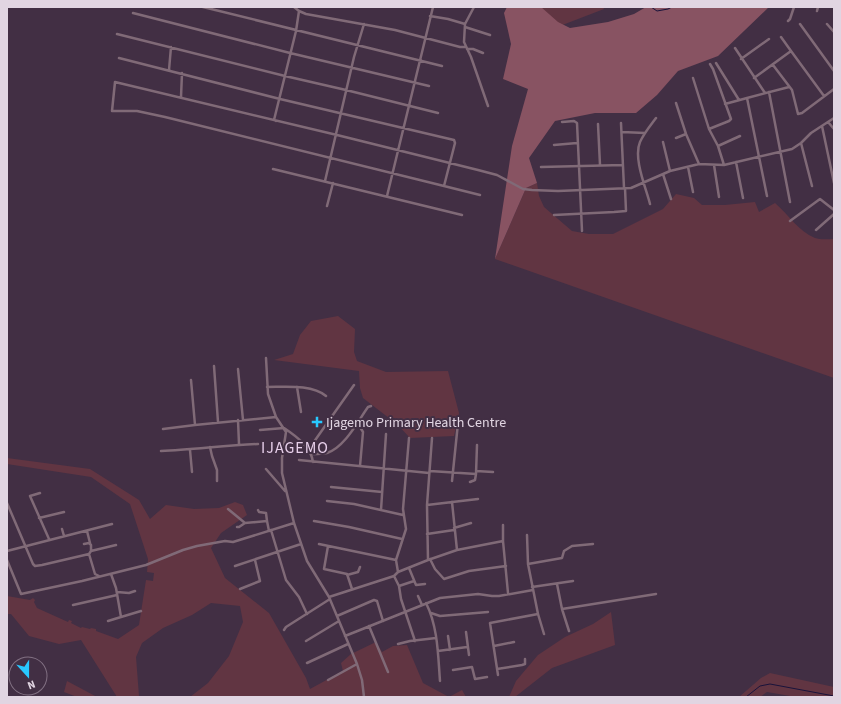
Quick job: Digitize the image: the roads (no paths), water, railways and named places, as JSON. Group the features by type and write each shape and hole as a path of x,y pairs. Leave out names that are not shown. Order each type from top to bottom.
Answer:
{"street":[{"path":"202,7 442,66"},
{"path":"294,7 306,14 425,37 483,53"},
{"path":"387,196 433,7"},
{"path":"474,7 465,26 464,40 488,106"},
{"path":"788,20 790,19 794,7"},
{"path":"817,11 818,7"},
{"path":"299,11 296,31 274,120 301,127"},
{"path":"133,13 290,53 429,86"},
{"path":"430,16 448,19 490,35"},
{"path":"325,181 337,135 346,90 364,24"},
{"path":"800,24 834,71"},
{"path":"827,24 834,32"},
{"path":"117,34 438,112"},
{"path":"781,37 824,96"},
{"path":"741,60 769,39"},
{"path":"169,70 171,46"},
{"path":"735,48 741,60 765,93"},
{"path":"754,78 791,51"},
{"path":"119,58 280,99 454,140 455,143 444,186"},
{"path":"716,62 739,100"},
{"path":"709,129 731,119 710,64"},
{"path":"773,65 792,90 798,114 802,113 834,89"},
{"path":"181,97 182,73"},
{"path":"693,78 709,129 718,146 724,165"},
{"path":"480,195 160,116 137,111 112,111 115,82 497,175 523,188 552,191 635,187 670,171 699,164 724,165 781,152 792,149 801,143 811,133 834,118"},
{"path":"725,104 790,87"},
{"path":"769,92 790,202"},
{"path":"747,98 767,196"},
{"path":"676,103 686,134 699,164"},
{"path":"650,204 640,167 639,143 656,118"},
{"path":"562,122 576,122 582,231"},
{"path":"828,122 834,129"},
{"path":"554,214 614,212 626,210 621,123"},
{"path":"598,124 600,165"},
{"path":"822,126 834,182"},
{"path":"622,132 645,133"},
{"path":"676,138 686,134"},
{"path":"718,146 740,136"},
{"path":"664,142 670,171"},
{"path":"801,143 812,186"},
{"path":"554,145 577,144"},
{"path":"736,162 743,198"},
{"path":"541,167 623,165"},
{"path":"714,165 719,197"},
{"path":"688,167 693,192"},
{"path":"273,169 462,215"},
{"path":"663,174 671,199"},
{"path":"327,206 333,183"},
{"path":"790,221 820,199 834,210"},
{"path":"816,230 834,214"},
{"path":"266,358 267,387 271,406 276,417 284,428 297,437 312,454 314,462"},
{"path":"214,366 218,422"},
{"path":"238,369 243,420"},
{"path":"191,380 195,424"},
{"path":"306,447 311,446 354,385"},
{"path":"267,387 297,387 320,392 326,396"},
{"path":"297,387 301,412"},
{"path":"312,454 327,453 338,447 354,428 368,407 371,406"},
{"path":"163,429 195,424 276,417"},
{"path":"238,420 239,444"},
{"path":"357,422 363,432 360,466"},
{"path":"452,480 458,423"},
{"path":"260,430 284,428"},
{"path":"284,428 286,435 282,458 282,473 294,523 307,562 330,598 357,664 362,680 364,697"},
{"path":"381,510 386,434"},
{"path":"398,572 396,560 406,524 403,515 410,438"},
{"path":"432,438 427,506 429,559 435,569 444,578 474,570 506,566"},
{"path":"161,451 190,450 239,444 258,444"},
{"path":"470,482 475,480 478,445"},
{"path":"210,447 217,470 217,481"},
{"path":"190,450 192,472"},
{"path":"298,460 430,472 476,474"},
{"path":"266,469 286,491"},
{"path":"476,471 493,472"},
{"path":"331,487 382,492"},
{"path":"40,493 30,496 49,539"},
{"path":"427,506 478,499"},
{"path":"328,501 354,504 403,515"},
{"path":"452,502 454,529 458,550"},
{"path":"7,503 33,564 37,566 116,545"},
{"path":"228,509 245,523"},
{"path":"258,510 260,513 266,513 267,521 286,580 299,597 308,614"},
{"path":"39,518 64,512"},
{"path":"237,526 239,527 245,523 267,521"},
{"path":"314,521 402,539"},
{"path":"7,560 21,594 146,565 197,546 225,541 233,542 294,523"},
{"path":"427,534 454,529 470,523"},
{"path":"7,551 112,524"},
{"path":"503,525 508,593"},
{"path":"62,529 64,536"},
{"path":"87,531 92,547 90,553 95,574 94,578"},
{"path":"527,535 528,564 538,614 544,634"},
{"path":"284,630 286,626 308,614 330,598 352,589 394,576 398,572 429,559 458,550 503,541"},
{"path":"84,544 90,543"},
{"path":"235,566 301,544"},
{"path":"319,544 396,560"},
{"path":"528,564 562,558 564,551 572,546 593,544"},
{"path":"328,546 324,569 345,573 347,575 358,572 360,567"},
{"path":"240,589 260,580 255,560"},
{"path":"409,568 416,585 425,584"},
{"path":"95,574 99,576"},
{"path":"111,574 117,594 121,617"},
{"path":"347,575 352,589"},
{"path":"394,576 399,586 405,612 415,641"},
{"path":"399,586 414,581"},
{"path":"345,636 440,598 471,594 492,596 573,581"},
{"path":"557,584 562,609 569,631"},
{"path":"73,605 135,591"},
{"path":"562,609 656,594"},
{"path":"418,596 422,605"},
{"path":"337,616 374,600 376,601 383,621"},
{"path":"426,603 431,613 436,638 440,681"},
{"path":"108,621 141,611"},
{"path":"431,613 440,616 488,612"},
{"path":"498,675 490,623 538,614"},
{"path":"306,642 339,621"},
{"path":"369,626 388,672"},
{"path":"466,632 469,655"},
{"path":"448,636 450,650"},
{"path":"398,644 436,638"},
{"path":"494,646 514,642"},
{"path":"307,663 348,644"},
{"path":"438,651 468,646"},
{"path":"497,669 525,664 525,659"},
{"path":"328,680 340,672 357,664"},
{"path":"453,670 472,667 475,679 487,677"}],"waterway":[{"path":"651,7 657,11 672,7"},
{"path":"746,697 760,686 770,684 834,696"}],"place":[{"name":"Ijagemo Primary Health Centre","path":"317,422"}],"district":[{"name":"IJAGEMO","path":"295,447"}]}
